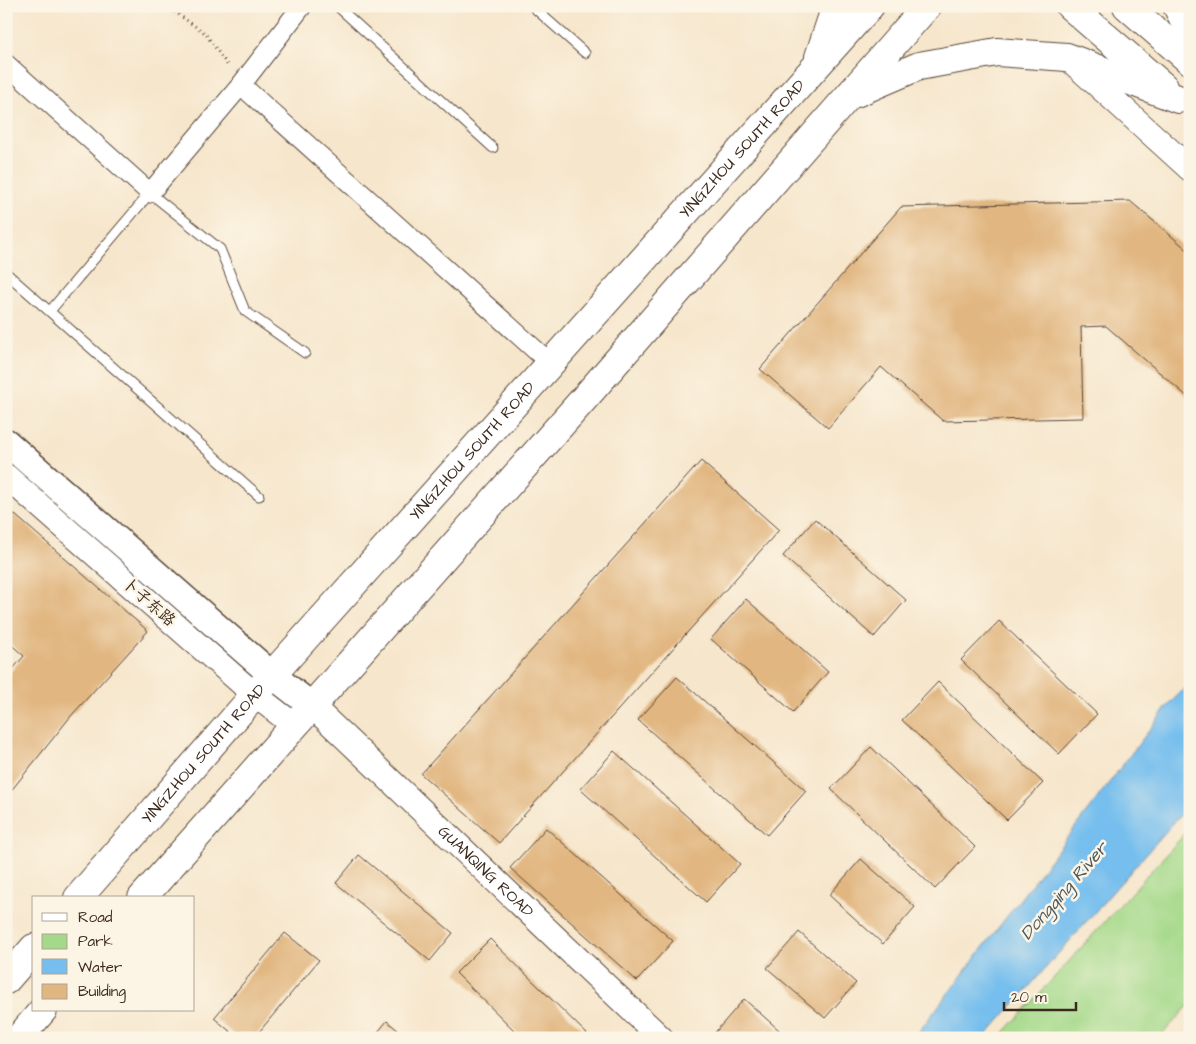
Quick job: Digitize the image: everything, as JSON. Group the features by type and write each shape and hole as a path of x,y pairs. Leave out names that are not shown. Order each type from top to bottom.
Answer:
{"main road":[{"path":"814,71 836,6"},
{"name":"YINGZHOU SOUTH ROAD","path":"80,896 254,695 814,71 870,6"},
{"path":"144,896 927,6"},
{"path":"1070,6 1184,104"},
{"path":"1127,6 1190,60"},
{"path":"1177,6 1190,32"},
{"path":"850,95 919,66 997,52 1067,57 1184,104"},
{"path":"6,442 272,675 303,716"},
{"path":"6,980 32,950"},
{"path":"19,1038 41,1012"}],"street":[{"path":"6,64 150,193 241,85 302,6"},
{"path":"1067,57 1190,169"},
{"path":"241,85 550,364"},
{"name":"卜子东路","path":"6,476 254,695 303,716"},
{"name":"GUANQING ROAD","path":"303,716 661,1038"}],"lane":[{"path":"337,6 493,148"},
{"path":"532,6 585,53"},
{"path":"50,311 150,193 220,249 245,311 305,353"},
{"path":"6,273 260,496"}],"path":[{"path":"166,6 205,33 241,85"}],"green space":[{"path":"1190,828 1190,1004 1159,1038 999,1038"}],"water":[{"name":"Dongqing River","path":"1190,683 1190,804 984,1038 914,1038 1170,703"}],"building":[{"path":"1130,201 1190,252 1190,399 1106,326 1081,327 1083,418 943,421 881,367 828,428 760,369 901,207"},
{"path":"701,461 779,530 499,843 421,774"},
{"path":"6,507 148,631 71,716 6,797 6,677 24,656 6,640"},
{"path":"815,519 906,600 874,637 783,556"},
{"path":"746,599 828,672 793,712 711,639"},
{"path":"999,621 1097,714 1059,754 961,660"},
{"path":"677,677 806,791 767,835 638,720"},
{"path":"938,682 1043,783 1007,820 902,720"},
{"path":"871,747 975,847 935,889 831,789"},
{"path":"614,751 740,864 706,902 580,789"},
{"path":"546,828 673,941 637,981 510,868"},
{"path":"359,855 453,933 430,961 336,883"},
{"path":"861,859 915,907 883,944 829,895"},
{"path":"799,932 856,983 825,1018 767,968"},
{"path":"285,933 319,960 254,1038 238,1038 214,1018"},
{"path":"490,939 591,1038 522,1038 456,973"},
{"path":"744,999 788,1038 714,1038 712,1036"},
{"path":"387,1021 407,1038 373,1038"}]}
